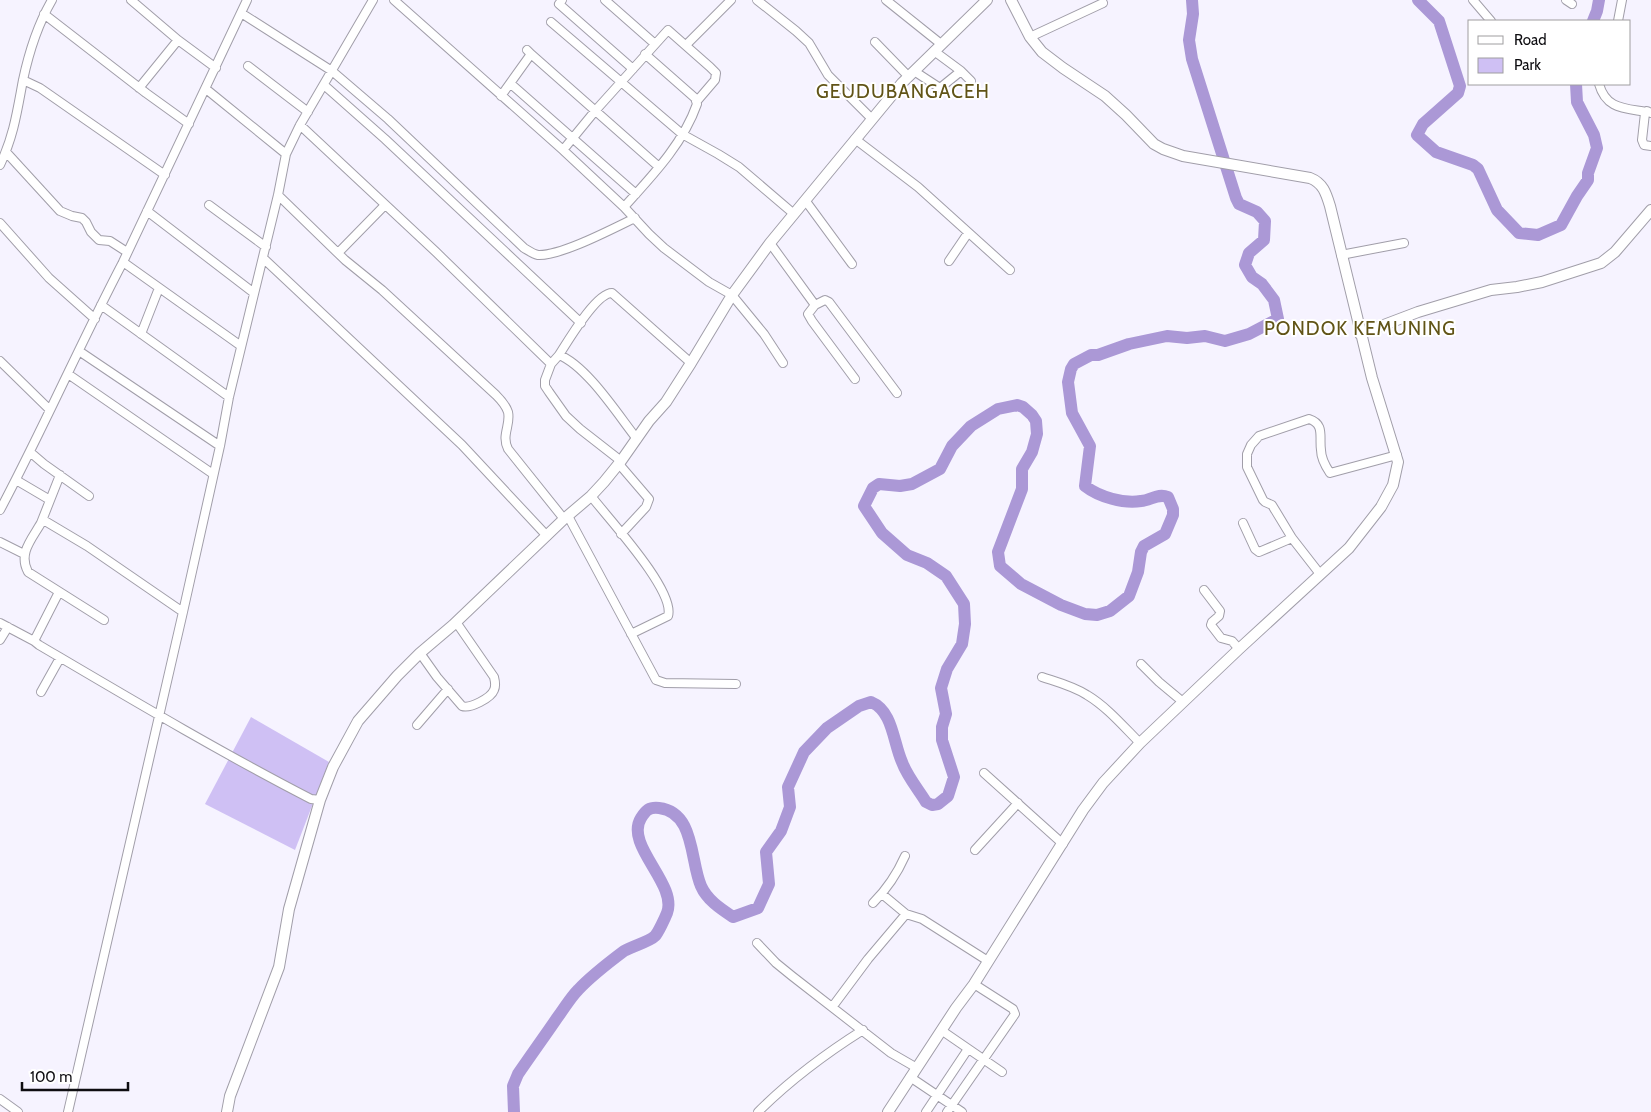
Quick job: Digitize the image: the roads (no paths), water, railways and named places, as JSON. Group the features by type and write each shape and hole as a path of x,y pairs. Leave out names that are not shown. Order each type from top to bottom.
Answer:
{"street":[{"path":"0,165 14,130 23,80 44,14 52,0"},
{"path":"131,0 178,40 216,68"},
{"path":"0,510 80,351 247,0"},
{"path":"68,1112 183,612 229,397 264,258 286,154 300,126 373,0"},
{"path":"394,0 563,150 670,253 709,282 732,295 764,334 783,363"},
{"path":"562,0 559,4 633,69"},
{"path":"605,0 655,44"},
{"path":"686,45 731,0"},
{"path":"757,0 809,43 828,75 872,119"},
{"path":"886,0 938,47 971,81"},
{"path":"227,1112 230,1096 279,968 290,909 320,800 333,767 358,721 420,653 456,622 566,517 591,496 666,402 732,295 770,243 855,139 912,74 986,0"},
{"path":"1618,20 1622,0"},
{"path":"1475,1 1490,20"},
{"path":"888,1112 941,1030 974,984 1083,810 1103,783 1140,743 1349,548 1381,506 1394,485 1399,465 1360,334 1330,206 1321,185 1310,178 1183,156 1154,144 1105,96 1062,68 1042,52 1030,37 1015,2"},
{"path":"1030,37 1103,3"},
{"path":"241,13 332,71 388,119 524,248 533,254 556,253 635,218"},
{"path":"44,14 139,88 189,124"},
{"path":"551,22 682,134 739,167 794,214"},
{"path":"563,150 595,110 668,30 716,73 714,80 697,101 690,122 682,134 659,167 624,207"},
{"path":"139,88 178,40"},
{"path":"875,42 912,74 940,88 961,71"},
{"path":"501,96 511,84 529,52 659,167"},
{"path":"645,54 697,101"},
{"path":"248,66 308,112"},
{"path":"23,80 40,88 165,175"},
{"path":"511,84 636,194"},
{"path":"324,85 385,139 581,323"},
{"path":"1599,85 1602,94 1616,106 1648,112 1642,140 1644,145 1651,146"},
{"path":"206,89 286,154"},
{"path":"300,126 551,364"},
{"path":"855,139 918,187 1010,270"},
{"path":"6,152 60,211 82,218 98,240 110,241 127,252"},
{"path":"278,195 338,253 382,290 496,395 507,411 509,419 505,435 508,449 566,517 654,677 660,682 736,684"},
{"path":"805,200 852,264"},
{"path":"208,205 266,246"},
{"path":"338,253 385,205"},
{"path":"1360,334 1418,312 1491,290 1542,282 1601,262 1615,252 1651,210"},
{"path":"147,211 254,293"},
{"path":"0,223 49,278 95,319"},
{"path":"949,261 968,233"},
{"path":"770,243 815,305"},
{"path":"1341,255 1404,243"},
{"path":"264,258 462,445 547,536"},
{"path":"123,262 241,346"},
{"path":"141,334 159,288"},
{"path":"621,534 646,507 649,499 620,462 566,416 548,392 545,380 551,364 581,323 607,293 612,294 691,363"},
{"path":"855,378 808,314 815,305 825,300 829,302 896,393"},
{"path":"101,305 229,397"},
{"path":"80,351 220,446"},
{"path":"559,355 567,358 589,379 637,438"},
{"path":"0,362 50,410"},
{"path":"68,374 213,474"},
{"path":"1320,574 1292,538 1273,506 1263,500 1247,467 1248,449 1257,438 1306,419 1313,420 1320,428 1321,453 1331,474 1397,455"},
{"path":"30,452 89,496"},
{"path":"60,475 41,523 24,554 24,565 31,575 104,620"},
{"path":"16,480 50,500"},
{"path":"591,496 649,568 658,583 669,610 668,616 631,634"},
{"path":"41,523 48,522 87,546 183,612"},
{"path":"1243,522 1255,549 1259,552 1292,538"},
{"path":"0,542 24,554"},
{"path":"1204,590 1220,612 1219,616 1212,622 1212,625 1221,638 1232,640 1239,649"},
{"path":"34,641 59,592"},
{"path":"420,653 462,706 466,708 479,703 489,696 494,690 494,677 456,622"},
{"path":"0,623 34,641 158,716 285,785 320,800"},
{"path":"0,640 8,628"},
{"path":"41,692 60,658"},
{"path":"1141,664 1183,702"},
{"path":"1042,677 1085,694 1110,713 1140,743"},
{"path":"417,725 448,689"},
{"path":"984,773 1063,844"},
{"path":"975,850 1018,803"},
{"path":"873,903 899,870 905,856"},
{"path":"882,894 906,914 922,919 988,961"},
{"path":"832,1006 906,914"},
{"path":"757,943 776,962 891,1053 917,1068"},
{"path":"947,1112 1015,1012 974,984"},
{"path":"758,1112 799,1074 863,1030"},
{"path":"941,1030 1002,1072"},
{"path":"926,1112 968,1049"},
{"path":"910,1077 962,1112"},
{"path":"0,1099 18,1112"}],"waterway":[{"path":"514,1112 513,1086 518,1074 572,996 624,951 649,940 660,929 667,913 668,902 659,877 639,840 638,829 641,818 648,810 659,808 671,811 679,818 689,839 701,886 715,904 733,917 758,908 769,884 766,852 781,831 790,807 788,787 804,752 827,728 859,706 871,702 884,712 904,767 926,802 932,805 938,804 948,796 954,777 942,740 942,727 946,714 941,688 947,669 962,644 965,624 964,604 946,576 927,563 907,555 882,533 864,506 873,488 879,484 900,486 912,484 940,469 952,446 971,426 998,409 1017,405 1023,407 1036,421 1037,434 1032,452 1022,469 1022,489 998,552 1000,566 1021,584 1061,605 1085,614 1097,615 1110,611 1129,596 1138,572 1141,552 1144,546 1165,534 1173,515 1173,509 1168,497 1158,496 1134,502 1104,496 1085,486 1090,446 1072,413 1068,382 1071,369 1074,364 1091,355 1098,355 1129,344 1167,336 1187,338 1205,336 1225,341 1249,334 1278,319 1274,300 1262,284 1252,277 1245,265 1249,253 1264,240 1265,221 1257,212 1239,204 1236,198 1192,59 1189,40 1193,14 1192,0"},
{"path":"1418,0 1439,21 1460,86 1458,93 1423,124 1417,135 1436,152 1473,165 1478,169 1497,210 1519,233 1538,235 1561,225 1588,180 1588,173 1597,148 1594,135 1577,102 1576,85"},
{"path":"1593,20 1599,0"}],"district":[{"name":"GEUDUBANGACEH","path":"903,91"},
{"name":"PONDOK KEMUNING","path":"1360,328"}]}
